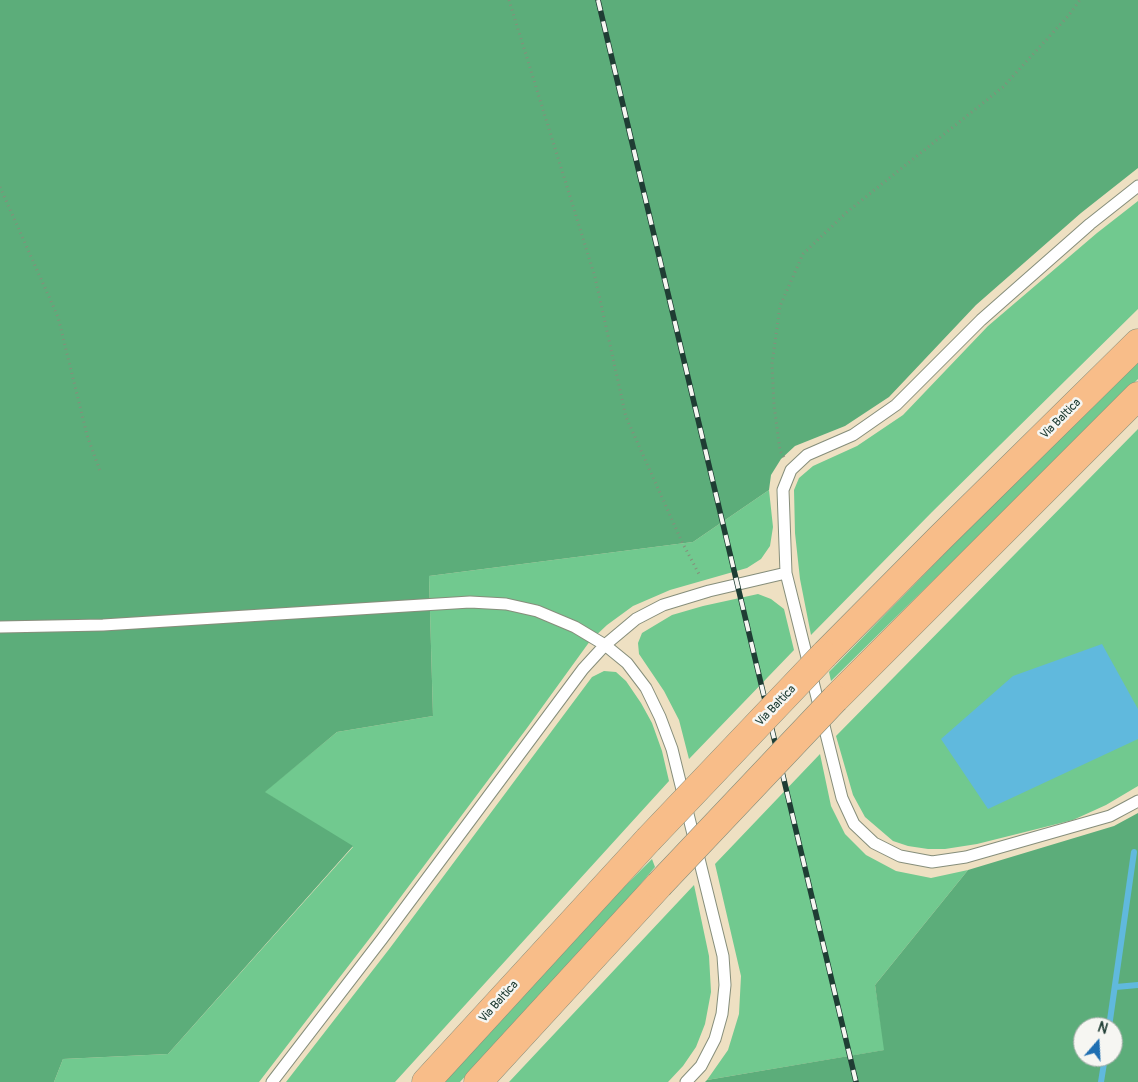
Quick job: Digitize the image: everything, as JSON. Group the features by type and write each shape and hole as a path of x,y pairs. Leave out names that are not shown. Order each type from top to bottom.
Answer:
{"highway":[{"name":"Via Baltica","path":"426,1082 648,840 824,655 1138,343"},
{"path":"478,1082 659,885 835,699 1138,396"}],"lane":[{"path":"1138,186 1090,224 981,320 896,405 853,435 807,455 791,470 783,490 786,574 842,798 854,824 874,843 900,856 932,862 966,857 1110,816 1138,801"},
{"path":"272,1082 382,940 584,669 605,645 636,619 664,605 709,592 786,574"},
{"path":"0,627 103,625 470,602 506,604 537,611 575,627 605,645 627,663 646,688 666,733 672,749 723,956 725,986 722,1014 715,1039 701,1066 686,1082"}],"path":[{"path":"509,0 595,277 626,417 682,542 709,592"},
{"path":"791,470 780,451 774,405 772,364 780,306 803,254 847,212 1002,87 1069,15 1080,0"},
{"path":"0,187 58,317 87,435 100,471"}],"green space":[{"path":"0,0 1138,0 1138,168 1081,213 976,305 889,397 845,426 795,446 781,459 771,475 769,490 693,542 429,576 433,716 337,732 265,792 353,846 168,1054 63,1059 54,1082 0,1082"},
{"path":"1138,201 1138,309 932,512 811,635 800,579 795,533 794,490 799,478 813,466 857,446 903,415 988,326 1097,233"},
{"path":"1138,360 1138,379 831,681 829,672"},
{"path":"1138,429 1138,786 1106,805 1073,820 977,844 945,849 928,849 908,846 893,841 865,817 853,795 836,736"},
{"path":"769,490 773,527 770,546 761,559 747,568 670,590 633,606 607,625 590,641 373,934 259,1082 54,1082 63,1059 168,1054 353,847 264,792 337,732 433,716 429,576 693,542"},
{"path":"758,594 771,599 784,609 794,650 689,759 679,720 664,691 639,654 638,643 642,633 672,615"},
{"path":"604,671 616,672 626,681 641,703 652,723 662,751 669,781 395,1082 286,1082 390,948 592,677"},
{"path":"820,754 831,806 845,834 866,855 896,871 931,878 968,870 875,985 885,1050 707,1080 728,1050 739,1014 741,976 715,864"},
{"path":"1138,813 1138,1082 705,1082 707,1080 884,1050 875,985 968,870 1114,826"},
{"path":"652,859 655,867 622,906 460,1082 443,1082 611,900"},
{"path":"694,885 709,956 711,992 705,1024 696,1047 683,1066 668,1082 509,1082"}],"water":[{"path":"1102,644 1138,709 1138,739 988,809 941,739 1013,676"}],"waterway":[{"path":"1110,1017 1134,852"},
{"path":"1116,987 1138,985"},
{"path":"1101,1082 1103,1067"}],"railway":[{"path":"598,0 856,1082"}]}
